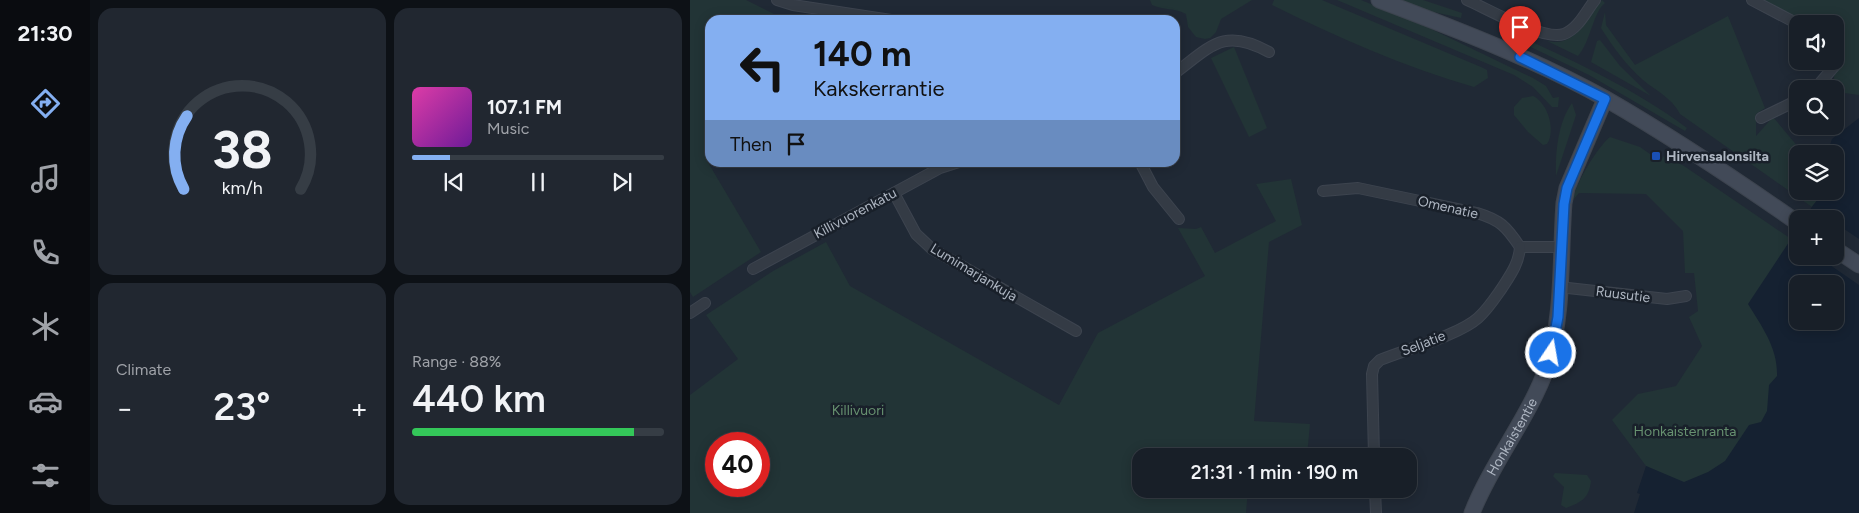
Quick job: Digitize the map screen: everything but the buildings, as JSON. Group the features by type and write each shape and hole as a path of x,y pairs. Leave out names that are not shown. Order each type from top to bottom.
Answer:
{"main road":[{"path":"1379,0 1520,57 1605,99 1715,166 1789,217"},
{"name":"Honkaistentie","path":"1472,513 1485,483 1546,368 1554,341 1567,188 1605,99"},
{"path":"1844,255 1859,265"}],"street":[{"path":"777,0 793,5 858,15"},
{"path":"1468,0 1535,30 1556,35 1564,34 1576,26 1595,0"},
{"path":"1752,0 1789,19"},
{"path":"1180,69 1218,42 1236,39 1251,42 1269,52"},
{"path":"1823,80 1832,70"},
{"path":"1760,118 1789,104"},
{"name":"Killivuorenkatu","path":"753,269 943,167"},
{"path":"1143,167 1153,187 1179,219"},
{"name":"Omenatie","path":"1323,191 1358,188 1477,213 1495,219 1506,226 1520,247"},
{"name":"Lumimarjankuja","path":"894,192 916,234 932,250 1076,331"},
{"path":"1520,247 1561,247"},
{"name":"Seljatie","path":"1374,448 1372,374 1374,366 1380,360 1465,327 1478,318 1488,308 1512,273 1520,258 1520,247"},
{"name":"Ruusutie","path":"1559,287 1667,299 1686,296"},
{"path":"690,313 705,303"},
{"path":"1375,498 1376,513"}],"green space":[{"path":"690,0 746,0 779,15 705,15 705,167 711,167 761,252 693,297 690,292"},
{"path":"1150,0 1252,0 1221,19 1216,32 1210,38 1205,39 1196,37 1188,27 1186,14 1152,5"},
{"path":"1274,0 1322,0 1481,67 1487,70 1488,78 1474,87 1422,70 1371,51 1296,17 1272,5"},
{"path":"1337,0 1361,0 1427,27 1533,78 1546,86 1553,98 1559,97 1558,107 1552,107 1533,87 1514,75"},
{"path":"1400,0 1423,0 1462,13 1461,18 1429,11"},
{"path":"1602,0 1605,3 1601,7 1586,43 1578,56 1547,41 1557,42 1573,36"},
{"path":"1761,0 1859,0 1859,95 1844,93 1844,80 1834,80 1837,70 1844,70 1844,15 1790,15"},
{"path":"1605,12 1606,25 1635,65 1728,16 1765,108 1756,114 1756,136 1773,117 1796,145 1789,145 1789,191 1680,114 1668,99 1637,74 1615,49 1601,28"},
{"path":"1508,31 1577,63 1622,87 1644,99 1687,128 1685,131 1589,75 1506,35"},
{"path":"1600,40 1620,66 1651,96 1591,62 1597,41"},
{"path":"1234,47 1267,128 1249,137 1211,58"},
{"path":"1533,96 1543,105 1549,118 1550,138 1547,144 1543,145 1528,132 1514,115 1514,107 1522,98"},
{"path":"1572,103 1576,115 1556,176 1558,138 1563,119"},
{"name":"Honkaistenranta","path":"1610,137 1640,147 1660,161 1664,156 1684,166 1789,238 1789,265 1797,265 1797,275 1789,275 1789,330 1838,330 1747,503 1682,482 1646,466 1612,420 1638,394 1676,386 1702,346 1689,317 1698,311 1694,273 1685,273 1683,231 1646,194 1579,193 1573,200 1587,167"},
{"name":"Killivuori","path":"1291,179 1302,225 1269,242 1254,421 1310,424 1308,448 1132,448 1132,498 1247,498 1246,513 690,513 690,395 738,359 706,315 773,271 826,242 850,286 1059,405 1098,333 1205,276 1178,228 1196,229 1201,227 1215,253 1276,221 1256,184"},
{"path":"1802,200 1819,200 1812,207"},
{"path":"1555,473 1587,475 1591,481 1589,492 1584,499 1566,508 1561,505 1564,487 1553,476"}],"water":[{"path":"1859,118 1859,513 1634,513 1640,494 1637,493 1646,466 1684,482 1708,472 1725,461 1749,425 1761,422 1767,411 1769,385 1777,376 1777,366 1768,338 1748,304 1789,242 1789,265 1844,265 1844,210 1810,210 1818,200 1844,200 1844,145 1830,145 1832,139 1837,135 1844,135 1844,130"}],"pier":[{"path":"1844,229 1859,239 1859,285 1830,265 1844,265"}],"place":[{"name":"Hirvensalonsilta","path":"1656,156"}],"route":[{"path":"1520,57 1605,99 1576,162 1567,188 1561,247 1558,317 1551,353"}]}
